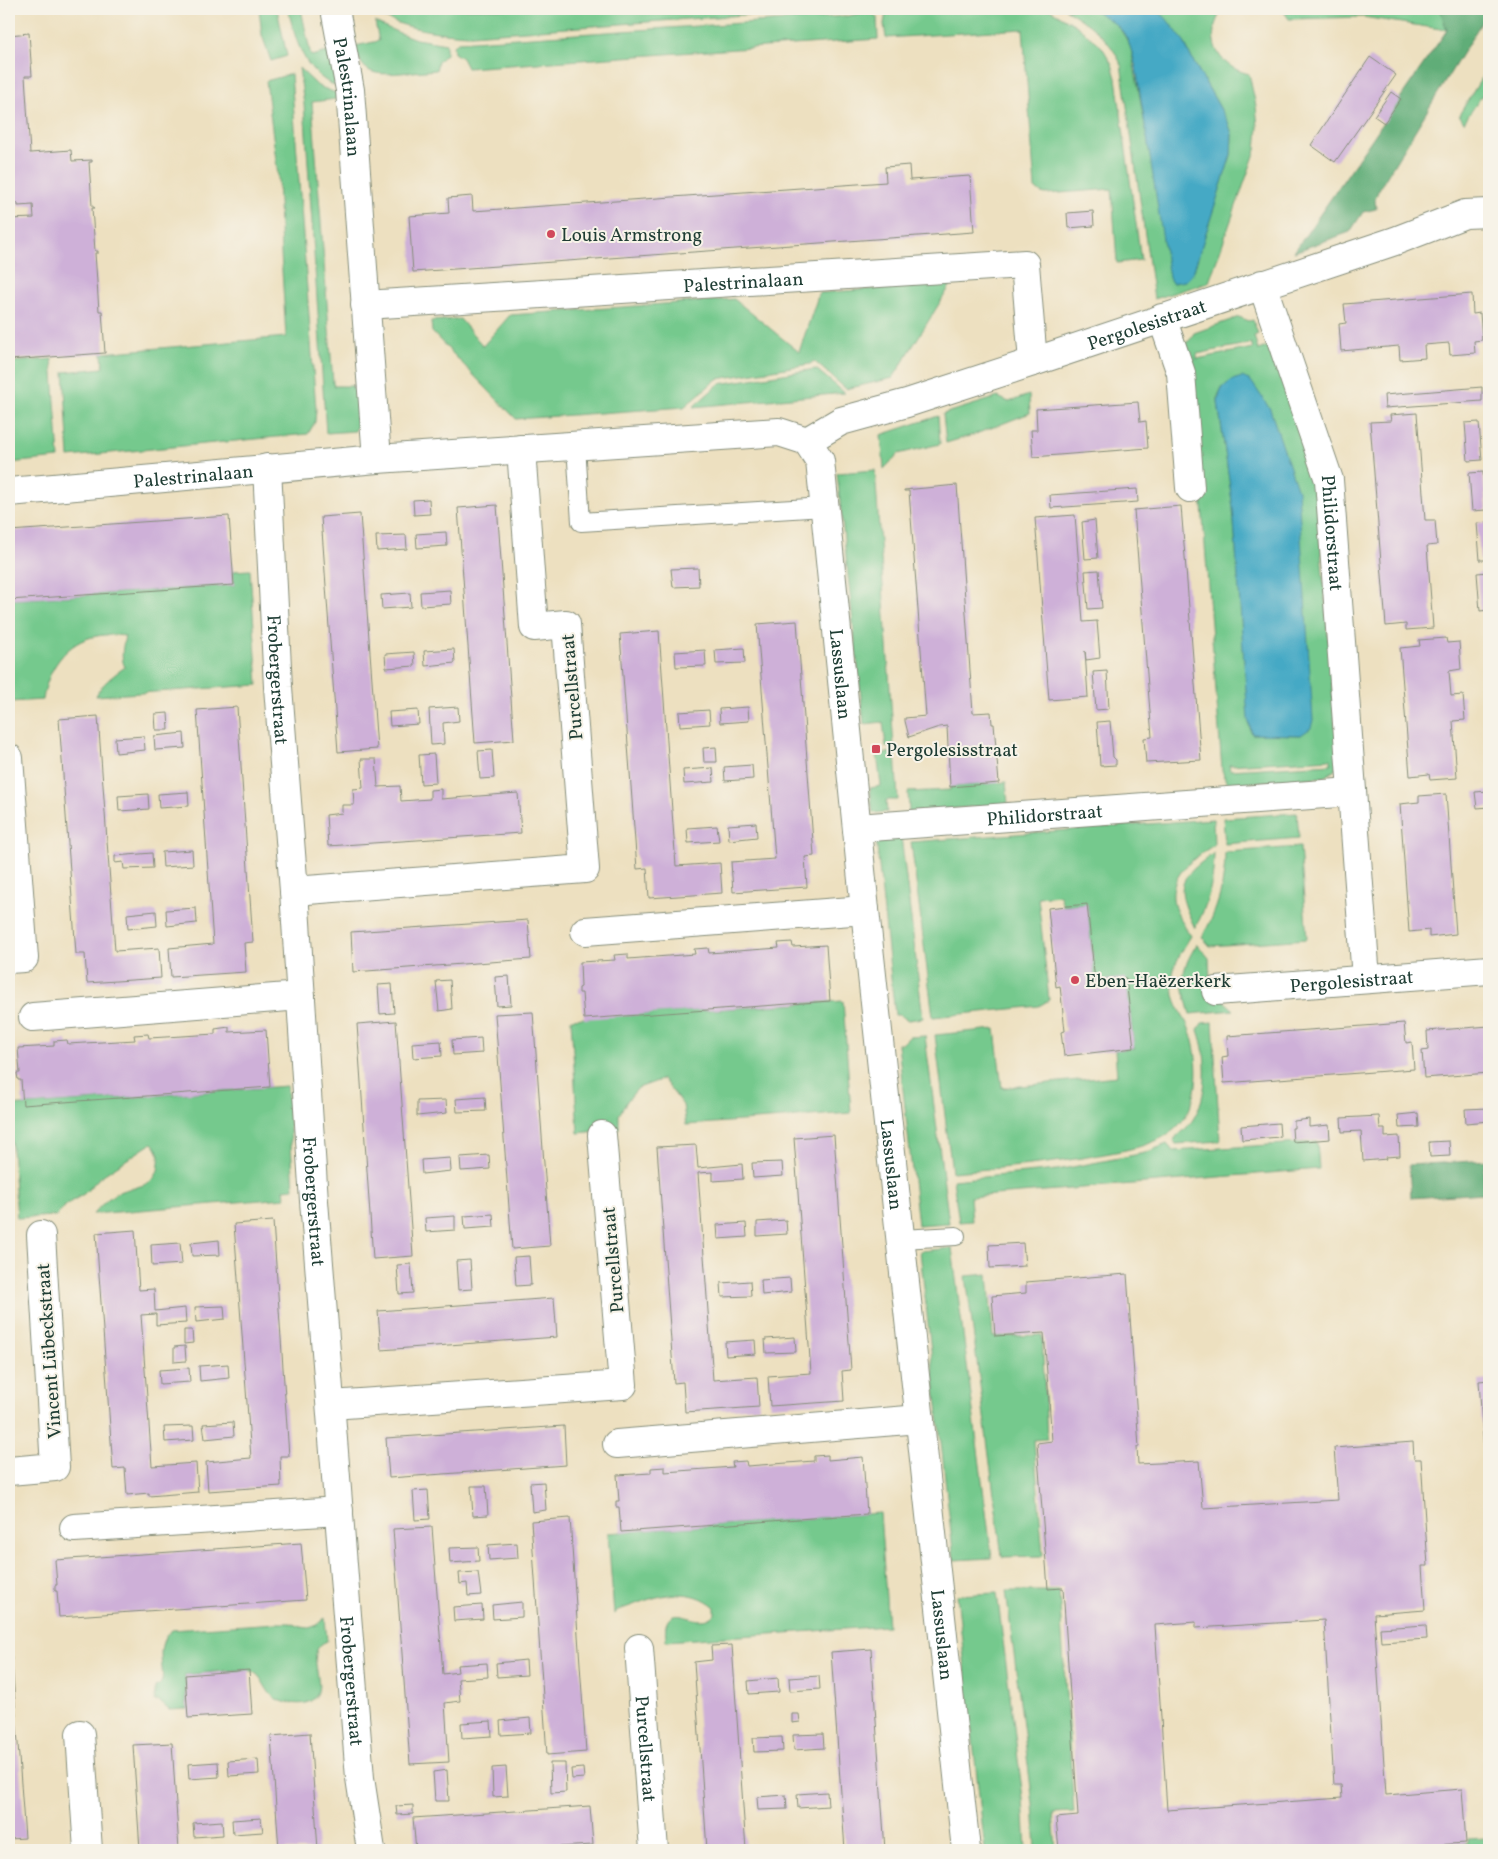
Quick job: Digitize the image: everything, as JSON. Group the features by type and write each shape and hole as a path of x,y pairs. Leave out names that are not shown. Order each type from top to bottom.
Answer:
{"street":[{"name":"Palestrinalaan","path":"335,9 350,90 377,459"},
{"name":"Pergolesistraat","path":"807,441 841,421 907,403 1033,362 1394,241 1465,214 1489,213"},
{"name":"Palestrinalaan","path":"365,305 1025,264 1033,362"},
{"name":"Philidorstraat","path":"1262,284 1329,480 1366,979"},
{"path":"1162,318 1181,373 1190,488"},
{"name":"Palestrinalaan","path":"9,492 377,459 780,432 807,441"},
{"name":"Lassuslaan","path":"807,441 820,461 865,910 966,1850"},
{"name":"Purcellstraat","path":"294,891 586,869 566,624 534,627 521,449"},
{"name":"Frobergerstraat","path":"267,468 278,688 294,891 314,1201 360,1778 370,1850"},
{"path":"9,758 17,958"},
{"name":"Philidorstraat","path":"857,828 1352,792"},
{"path":"585,931 865,910"},
{"name":"Pergolesistraat","path":"1216,991 1489,970"},
{"path":"34,1017 301,996"},
{"name":"Purcellstraat","path":"331,1405 622,1385 602,1135"},
{"name":"Vincent Lübeckstraat","path":"9,1470 55,1467 41,1235"},
{"path":"617,1444 920,1419"},
{"path":"74,1528 339,1511"},
{"name":"Purcellstraat","path":"638,1648 654,1850"},
{"path":"80,1734 88,1850"}],"lane":[{"path":"576,446 582,522 825,507"},
{"path":"901,1239 956,1236"}],"green space":[{"path":"1083,8 1100,13 1117,25 1131,49 1174,283 1185,281 1193,273 1231,155 1232,134 1228,122 1183,40 1153,9 1223,9 1214,30 1216,49 1228,64 1249,74 1256,106 1258,127 1256,150 1209,282 1154,299 1121,64 1111,46 1098,32 1065,9"},
{"path":"259,9 277,9 287,56 271,61 262,35"},
{"path":"288,9 301,9 311,56 332,51 335,86 324,80 308,63 298,43"},
{"path":"372,9 824,9 471,35 419,29 392,21"},
{"path":"892,9 1049,9 1077,26 1102,47 1112,64 1116,78 1141,260 1117,263 1112,189 1046,194 1041,193 1035,188 1023,29 886,38 884,24 886,12"},
{"path":"1282,9 1440,9 1447,30 1363,17 1289,19"},
{"path":"1440,9 1489,10 1378,191 1375,200 1376,209 1363,212 1350,232 1294,252 1447,30"},
{"path":"870,12 877,17 878,39 467,68 462,58 454,53 453,46 458,42 847,16"},
{"path":"375,22 416,39 446,44 446,54 438,62 436,70 391,74 370,71 361,63 355,46 379,41"},
{"path":"1489,66 1489,85 1464,122 1459,115"},
{"path":"299,68 318,86 336,93 336,99 312,102 333,383 334,386 357,386 359,421 355,431 326,433 304,104"},
{"path":"291,74 316,409 315,422 308,434 69,457 64,372 103,368 102,353 286,337 278,176 266,81"},
{"path":"952,283 893,378 846,389 814,361 810,364 717,379 684,407 516,419 432,332 431,321 460,319 483,346 510,315 734,299 799,352 819,293"},
{"path":"1239,317 1249,321 1253,320 1258,334 1254,336 1258,350 1270,346 1315,476 1338,761 1335,770 1324,777 1227,784 1222,770 1201,492 1185,343 1189,341 1194,333","holes":["1251,343 1253,348 1197,359 1197,354","1222,387 1301,735 1252,734 1249,725 1233,508 1218,396","1331,759 1331,764 1230,770 1229,765"]},
{"path":"52,359 59,458 9,463 9,362"},
{"path":"816,369 845,393 693,407 719,384"},
{"path":"1029,395 1030,413 973,435 946,443 943,414 998,397 1009,402"},
{"path":"938,416 940,444 898,454 884,469 881,435"},
{"path":"875,470 894,747 886,747 883,722 864,724 837,473"},
{"path":"250,570 258,685 96,696 104,684 125,667 122,656 125,636 104,635 86,639 67,651 49,678 43,700 9,702 9,600 234,585 233,571"},
{"path":"895,752 898,800 886,800 887,812 873,813 870,788 881,786 877,754"},
{"path":"1006,782 1008,804 909,812 908,792 950,790 950,787"},
{"path":"1297,813 1299,838 1225,844 1223,818"},
{"path":"1213,819 1214,845 1197,856 1182,870 1174,887 1173,897 1180,919 1191,936 1177,961 1172,978 1174,996 1189,1027 1197,1063 1194,1098 1184,1118 1177,1127 1160,1139 1130,1149 1045,1163 952,1172 935,1035 995,1029 1002,1088 1117,1076 1115,1050 1134,1048 1126,979 1095,981 1087,904 1063,906 1060,895 1038,897 1049,1000 1039,1006 933,1017 911,842"},
{"path":"901,836 923,1018 908,1020 895,1015 876,838"},
{"path":"1300,847 1307,939 1210,946 1202,937 1220,896 1224,875 1225,852"},
{"path":"1214,853 1213,873 1209,892 1195,928 1184,903 1183,885 1192,870"},
{"path":"1197,944 1209,958 1210,979 1225,1002 1234,1010 1190,1014 1183,978 1187,962"},
{"path":"843,1001 851,1113 686,1125 683,1105 663,1079 638,1088 627,1101 619,1115 619,1129 578,1133 571,1019"},
{"path":"1213,1022 1220,1141 1176,1144 1173,1140 1192,1121 1202,1100 1205,1064 1198,1030 1202,1023"},
{"path":"925,1036 949,1223 918,1225 898,1044 902,1044 909,1037"},
{"path":"287,1086 294,1188 284,1189 285,1198 93,1214 104,1202 114,1195 143,1185 154,1178 159,1158 157,1150 152,1143 100,1177 85,1193 65,1206 56,1216 17,1218 9,1106"},
{"path":"1317,1142 1319,1169 970,1197 972,1221 959,1222 953,1180 1057,1170 1145,1153 1167,1144 1173,1151"},
{"path":"1489,1160 1489,1167 1483,1168 1484,1193 1411,1198 1409,1165"},
{"path":"952,1248 992,1558 954,1560 920,1251"},
{"path":"988,1274 993,1337 1042,1335 1047,1439 1034,1440 1043,1556 1002,1557 966,1276"},
{"path":"880,1513 888,1626 666,1641 666,1625 670,1618 681,1616 702,1620 709,1619 715,1614 715,1607 697,1597 677,1594 657,1597 622,1609 614,1614 608,1533"},
{"path":"1006,1591 1059,1591 1074,1812 1053,1813 1056,1850 1036,1850 1033,1804"},
{"path":"997,1593 1023,1798 1026,1850 985,1850 957,1595"},
{"path":"325,1618 327,1641 319,1646 316,1654 318,1691 315,1698 306,1703 293,1703 275,1698 256,1674 246,1670 185,1675 187,1709 169,1710 159,1701 155,1701 155,1687 160,1684 162,1679 162,1646 165,1637 172,1630 276,1623 290,1623 309,1628"},
{"path":"1489,1838 1489,1850 1378,1850 1468,1844 1468,1839"}],"water":[{"path":"1092,9 1153,9 1165,17 1183,40 1228,122 1232,134 1231,155 1193,273 1185,281 1172,283 1169,278 1136,68 1130,46 1127,38 1118,26"},
{"path":"1242,377 1251,381 1270,409 1298,491 1313,720 1311,728 1301,735 1252,734 1248,719 1233,508 1218,402 1220,392 1225,385 1232,380"}],"building":[{"path":"29,33 32,76 25,76 30,153 71,150 72,161 92,160 92,162 89,162 92,206 95,208 92,208 95,251 98,251 98,253 95,253 99,311 102,311 105,353 9,360 9,312 13,311 9,219 34,218 33,205 18,206 18,203 9,204 9,35"},
{"path":"1370,57 1396,75 1335,162 1311,145"},
{"path":"1391,92 1401,99 1384,123 1374,116"},
{"path":"909,165 910,180 970,176 974,232 413,272 409,216 449,213 448,198 472,196 473,211 886,182 885,167"},
{"path":"1093,211 1094,226 1068,228 1067,213"},
{"path":"1472,294 1473,314 1480,313 1482,340 1474,341 1475,353 1450,355 1449,343 1424,345 1425,358 1400,360 1399,346 1341,351 1339,324 1346,323 1344,304"},
{"path":"1482,387 1482,401 1385,408 1384,395"},
{"path":"1138,402 1140,422 1146,421 1148,448 1033,457 1031,430 1037,430 1036,409"},
{"path":"1417,413 1425,520 1435,520 1437,545 1427,546 1433,628 1406,630 1406,624 1386,626 1370,422 1391,421 1390,415"},
{"path":"1479,422 1482,460 1468,461 1465,423"},
{"path":"1483,472 1486,510 1472,511 1469,473"},
{"path":"957,485 973,713 991,712 992,724 994,724 999,783 950,787 947,726 909,737 905,721 905,718 926,716 909,491 904,490"},
{"path":"1137,489 1138,502 1051,508 1050,495"},
{"path":"429,499 430,514 414,515 413,500"},
{"path":"497,505 514,740 475,743 458,508"},
{"path":"1181,506 1201,760 1146,763 1144,738 1152,737 1134,510"},
{"path":"360,514 377,749 338,752 321,517"},
{"path":"1075,515 1083,622 1097,621 1100,658 1086,660 1085,651 1088,697 1049,700 1035,518"},
{"path":"229,516 234,585 9,600 9,531"},
{"path":"1095,520 1098,558 1085,559 1082,522"},
{"path":"1489,522 1489,560 1480,560 1477,523"},
{"path":"446,532 447,546 417,548 416,534"},
{"path":"406,535 407,549 377,551 376,536"},
{"path":"698,568 699,586 673,587 671,569"},
{"path":"1099,570 1102,608 1088,609 1085,571"},
{"path":"1489,572 1489,610 1480,611 1477,573"},
{"path":"450,590 451,604 421,606 420,592"},
{"path":"410,593 411,607 382,609 381,595"},
{"path":"797,621 814,856 805,857 807,887 733,892 731,862 775,859 757,624"},
{"path":"659,631 676,866 720,863 722,893 649,898 647,868 637,869 620,634"},
{"path":"1446,638 1447,643 1459,642 1461,669 1449,671 1451,696 1463,695 1465,720 1453,721 1457,778 1430,780 1429,774 1410,776 1400,648 1420,646 1419,640"},
{"path":"744,648 745,663 716,664 715,650"},
{"path":"454,649 455,663 425,666 424,651"},
{"path":"705,650 706,666 676,667 675,652"},
{"path":"414,652 415,666 386,668 385,654"},
{"path":"1107,671 1109,709 1096,710 1093,672"},
{"path":"237,707 253,942 244,943 246,972 171,977 169,948 213,944 197,710"},
{"path":"458,707 459,721 443,723 444,744 431,745 429,709"},
{"path":"748,707 749,721 720,723 719,709"},
{"path":"418,710 419,724 390,726 389,712"},
{"path":"709,710 710,724 680,726 679,712"},
{"path":"168,713 169,730 156,730 155,714"},
{"path":"98,716 115,951 159,948 161,978 87,983 85,954 76,954 59,719"},
{"path":"1110,721 1113,757 1116,760 1116,765 1100,766 1097,722"},
{"path":"184,733 185,748 155,750 154,736"},
{"path":"144,736 145,750 116,753 115,738"},
{"path":"716,747 717,762 704,762 703,748"},
{"path":"492,750 494,778 480,779 478,751"},
{"path":"434,754 436,783 421,784 419,755"},
{"path":"361,759 376,759 378,787 400,786 401,801 430,799 430,790 441,789 441,799 518,793 521,833 328,846 326,815 342,813 342,805 354,805 353,789 363,788"},
{"path":"752,765 753,779 725,781 724,767"},
{"path":"713,768 714,782 684,784 683,770"},
{"path":"1489,791 1489,807 1477,808 1475,792"},
{"path":"188,792 189,806 159,808 158,794"},
{"path":"148,794 149,809 119,811 118,796"},
{"path":"1446,794 1456,934 1429,937 1429,930 1409,932 1400,804 1419,802 1419,796"},
{"path":"756,823 757,837 729,840 728,825"},
{"path":"717,826 719,841 688,843 687,828"},
{"path":"192,850 193,865 163,867 162,852"},
{"path":"152,853 153,868 124,869 123,862 115,863 115,856"},
{"name":"Eben-Haëzerkerk","path":"1087,904 1095,981 1126,978 1134,1048 1064,1056 1061,1032 1065,1031 1060,986 1056,987 1048,908"},
{"path":"196,908 197,923 167,926 166,910"},
{"path":"156,911 157,926 128,929 127,914"},
{"path":"528,920 531,959 353,972 351,932"},
{"path":"792,942 793,947 826,945 830,1001 584,1019 582,993 579,993 579,988 581,987 580,962 615,960 614,955 628,954 628,959 695,954 694,949 708,948 709,953 779,948 778,943"},
{"path":"509,976 511,1005 497,1006 495,977"},
{"path":"450,980 452,1009 439,1011 436,981"},
{"path":"392,984 394,1013 380,1014 378,985"},
{"path":"533,1012 550,1246 512,1249 495,1014"},
{"path":"396,1021 413,1256 373,1259 357,1024"},
{"path":"1404,1023 1406,1043 1412,1042 1414,1069 1224,1083 1222,1057 1228,1056 1227,1036"},
{"path":"1489,1026 1489,1073 1424,1078 1422,1051 1428,1050 1427,1031"},
{"path":"229,1027 229,1032 266,1030 270,1087 23,1105 21,1080 18,1080 17,1073 20,1073 18,1048 54,1046 54,1041 67,1040 68,1044 135,1040 134,1035 148,1034 149,1038 215,1034 215,1029"},
{"path":"481,1038 482,1053 453,1055 452,1040"},
{"path":"441,1041 442,1056 413,1058 412,1043"},
{"path":"485,1097 486,1111 457,1112 456,1099"},
{"path":"446,1100 447,1113 417,1116 417,1101"},
{"path":"1489,1108 1489,1121 1466,1123 1465,1109"},
{"path":"1418,1113 1419,1127 1399,1128 1398,1115"},
{"path":"1379,1116 1380,1129 1385,1129 1385,1137 1399,1136 1400,1156 1363,1161 1361,1131 1342,1132 1341,1118"},
{"path":"1309,1119 1309,1127 1329,1125 1330,1139 1293,1142 1292,1128 1294,1128 1294,1121"},
{"path":"1279,1123 1280,1137 1242,1140 1241,1126"},
{"path":"834,1135 851,1370 842,1371 844,1401 770,1406 768,1376 811,1373 794,1138"},
{"path":"1449,1141 1450,1156 1430,1157 1429,1142"},
{"path":"696,1145 698,1168 742,1164 743,1179 713,1181 713,1172 698,1173 713,1380 757,1377 759,1407 685,1412 683,1382 674,1383 657,1147"},
{"path":"489,1155 490,1169 461,1171 460,1157"},
{"path":"450,1158 451,1171 422,1174 421,1160"},
{"path":"782,1162 783,1176 753,1178 752,1163"},
{"path":"493,1214 494,1227 465,1229 464,1216"},
{"path":"455,1216 455,1230 426,1232 425,1218"},
{"path":"786,1220 787,1234 757,1236 757,1222"},
{"path":"273,1221 289,1456 280,1456 281,1486 208,1491 206,1462 251,1458 234,1224"},
{"path":"746,1223 747,1237 718,1239 717,1225"},
{"path":"135,1230 139,1290 154,1289 155,1311 185,1308 186,1323 156,1325 156,1314 141,1315 152,1466 196,1463 198,1492 149,1496 149,1493 127,1495 125,1468 113,1469 96,1233"},
{"path":"219,1240 220,1255 192,1256 191,1243"},
{"path":"180,1243 182,1264 152,1266 151,1245"},
{"path":"1023,1243 1025,1266 990,1268 989,1245"},
{"path":"529,1256 531,1285 516,1286 514,1257"},
{"path":"470,1260 472,1289 458,1290 456,1261"},
{"path":"411,1264 413,1293 399,1294 397,1265"},
{"path":"1127,1274 1139,1447 1137,1447 1138,1464 1199,1461 1203,1508 1338,1500 1334,1448 1413,1442 1414,1459 1421,1459 1428,1566 1422,1566 1425,1610 1374,1614 1386,1795 1462,1789 1466,1843 1357,1850 1059,1850 1056,1818 1078,1816 1063,1588 1048,1589 1037,1443 1052,1441 1044,1333 995,1336 992,1296 1026,1293 1026,1282","holes":["1324,1620 1334,1785 1341,1785 1342,1798 1167,1810 1155,1625 1196,1622 1196,1628"]},
{"path":"790,1278 791,1292 762,1295 761,1280"},
{"path":"750,1281 751,1296 722,1297 721,1283"},
{"path":"554,1298 557,1337 381,1350 378,1311"},
{"path":"224,1306 225,1319 196,1322 195,1307"},
{"path":"184,1330 192,1330 193,1343 184,1344"},
{"path":"795,1337 796,1352 766,1353 765,1339"},
{"path":"755,1340 756,1354 726,1356 725,1342"},
{"path":"185,1346 186,1361 174,1362 174,1347"},
{"path":"228,1364 229,1378 200,1381 199,1366"},
{"path":"189,1368 190,1382 160,1384 159,1370"},
{"path":"1489,1380 1489,1508 1488,1508 1479,1381"},
{"path":"233,1422 234,1436 205,1439 203,1424"},
{"path":"193,1426 194,1440 165,1442 164,1427"},
{"path":"564,1426 566,1465 389,1478 386,1438"},
{"path":"828,1455 828,1460 863,1457 867,1514 621,1532 619,1507 616,1507 616,1501 619,1501 617,1475 651,1473 651,1468 665,1467 665,1472 733,1467 732,1462 746,1461 747,1466 814,1461 814,1456"},
{"path":"544,1482 546,1510 532,1512 530,1483"},
{"path":"471,1486 486,1486 488,1515 473,1516"},
{"path":"428,1490 430,1519 415,1520 413,1491"},
{"path":"570,1518 586,1752 547,1755 531,1521"},
{"path":"432,1527 443,1674 458,1672 457,1665 487,1663 488,1677 458,1679 460,1701 445,1703 449,1762 410,1764 393,1529"},
{"path":"301,1543 306,1600 59,1617 57,1591 55,1591 55,1585 57,1585 55,1560"},
{"path":"517,1543 518,1558 489,1560 488,1545"},
{"path":"478,1547 479,1561 450,1563 449,1548"},
{"path":"478,1572 481,1595 468,1596 467,1583 460,1584 459,1573"},
{"path":"522,1602 522,1617 493,1619 492,1605"},
{"path":"482,1605 483,1619 454,1621 453,1607"},
{"path":"1426,1625 1427,1639 1381,1642 1380,1628"},
{"path":"9,1635 25,1838 9,1839"},
{"path":"732,1645 746,1850 707,1850 694,1662 712,1660 711,1646"},
{"path":"871,1649 885,1850 845,1850 831,1652"},
{"path":"526,1660 527,1675 497,1677 496,1663"},
{"path":"249,1670 252,1714 188,1718 185,1675"},
{"path":"819,1676 820,1689 790,1691 789,1678"},
{"path":"778,1678 779,1692 749,1694 748,1681"},
{"path":"792,1714 799,1714 800,1722 792,1723"},
{"path":"530,1718 531,1733 501,1735 500,1721"},
{"path":"491,1721 492,1736 462,1738 461,1723"},
{"path":"310,1733 318,1850 279,1850 271,1736"},
{"path":"823,1734 824,1748 794,1750 793,1735"},
{"path":"782,1737 783,1751 754,1752 753,1738"},
{"path":"172,1743 179,1850 140,1850 133,1745"},
{"path":"258,1759 259,1774 229,1776 228,1761"},
{"path":"218,1762 219,1777 189,1779 188,1764"},
{"path":"550,1763 565,1763 566,1792 551,1793"},
{"path":"506,1767 508,1796 493,1797 492,1768"},
{"path":"583,1768 584,1778 572,1779 571,1769"},
{"path":"447,1770 449,1801 435,1801 433,1772"},
{"path":"827,1792 828,1806 798,1808 797,1794"},
{"path":"786,1795 787,1809 758,1810 757,1797"},
{"path":"413,1805 413,1814 397,1815 396,1806"},
{"path":"590,1806 593,1845 507,1850 416,1850 413,1818"},
{"path":"261,1818 263,1832 233,1834 232,1820"},
{"path":"222,1821 223,1835 194,1837 193,1823"}],"place":[{"name":"Louis Armstrong","path":"551,234"},
{"name":"Pergolesisstraat","path":"876,749"},
{"name":"Eben-Haëzerkerk","path":"1075,980"}]}
